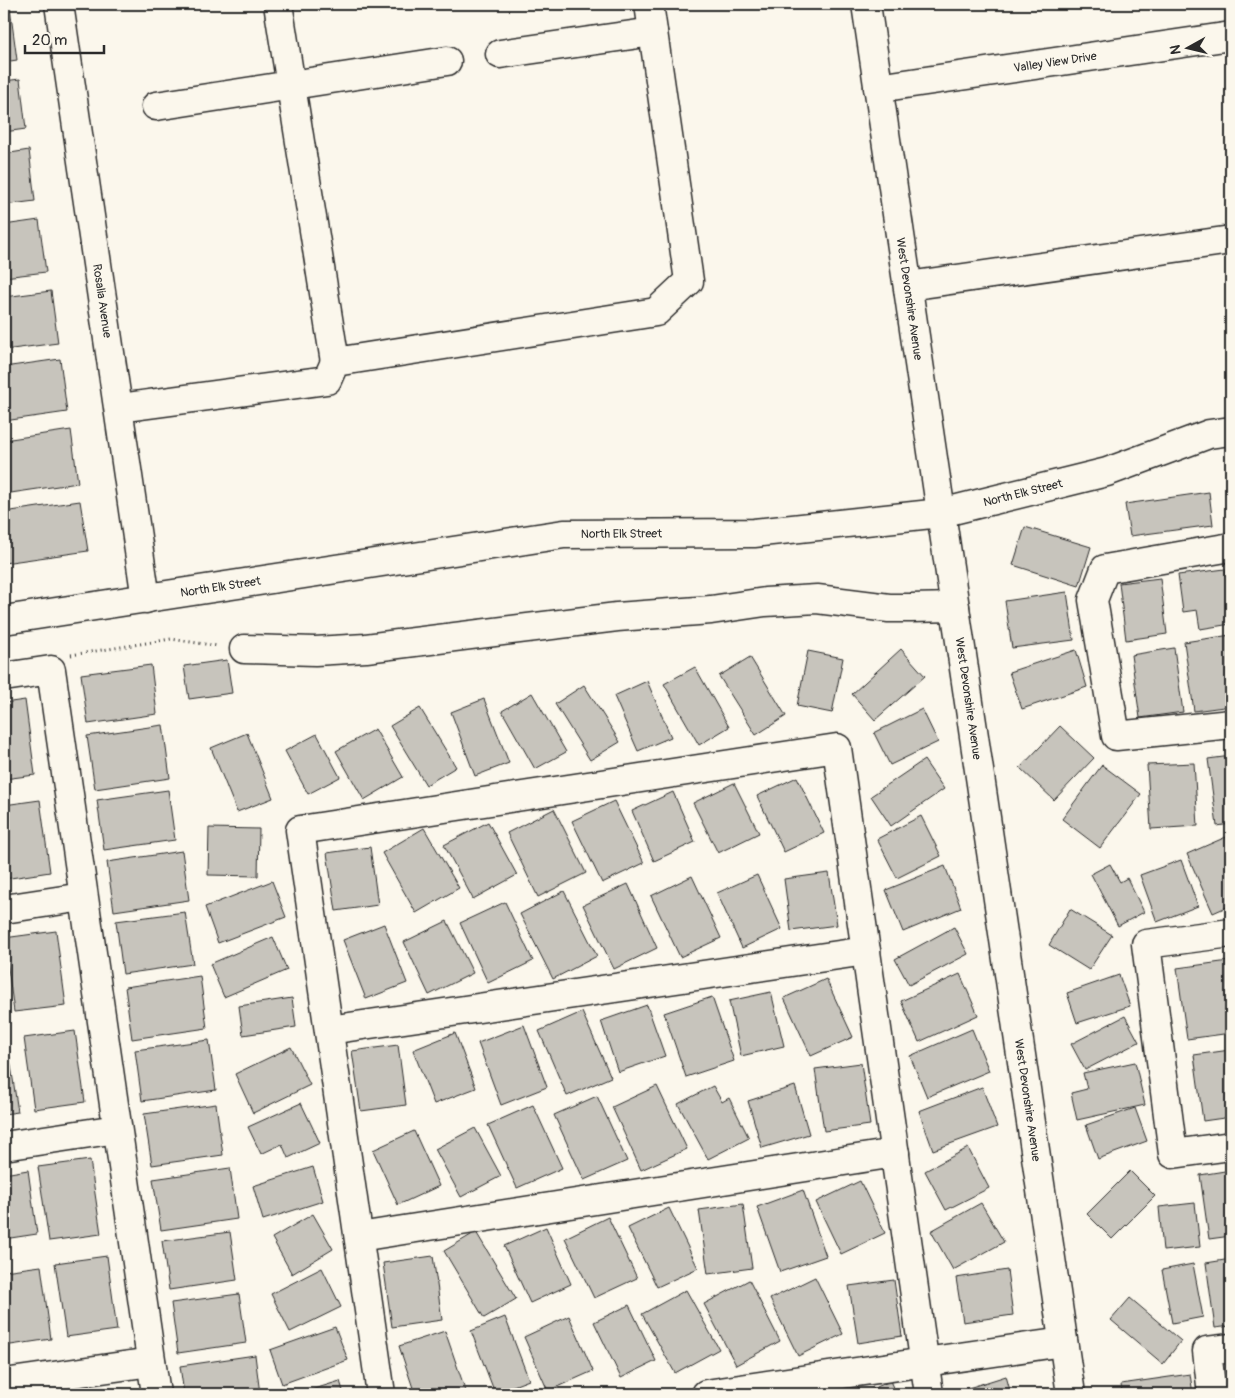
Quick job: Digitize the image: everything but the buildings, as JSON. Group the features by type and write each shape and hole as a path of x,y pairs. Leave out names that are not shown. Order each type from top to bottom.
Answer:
{"street":[{"name":"Rosalia Avenue","path":"59,4 146,599"},
{"path":"119,408 327,380 335,362 278,4"},
{"path":"335,362 656,312 689,281 648,4"},
{"name":"West Devonshire Avenue","path":"866,4 1071,1394"},
{"path":"500,54 653,32"},
{"name":"Valley View Drive","path":"878,88 1231,36"},
{"path":"156,106 447,61"},
{"path":"908,286 1231,240"},
{"name":"North Elk Street","path":"4,620 564,534 754,533 941,513 1107,472 1210,434 1231,431"},
{"path":"1231,547 1104,569 1093,600 1116,736 1231,724"},
{"path":"244,649 315,651 366,648 617,616 711,610 766,602 818,599 889,608 955,606"},
{"path":"4,677 50,670 156,1394"},
{"path":"381,1394 300,830 837,748 929,1394"},
{"path":"4,909 83,897"},
{"path":"1231,933 1146,944 1174,1154 1231,1146"},
{"path":"329,1030 866,951"},
{"path":"4,1146 117,1129"},
{"path":"359,1237 895,1153"},
{"path":"706,1394 1063,1342"},
{"path":"1212,1394 1206,1352 1231,1348"},
{"path":"4,1383 151,1362"}],"path":[{"path":"50,670 56,661 64,656 171,639 244,649"}]}
